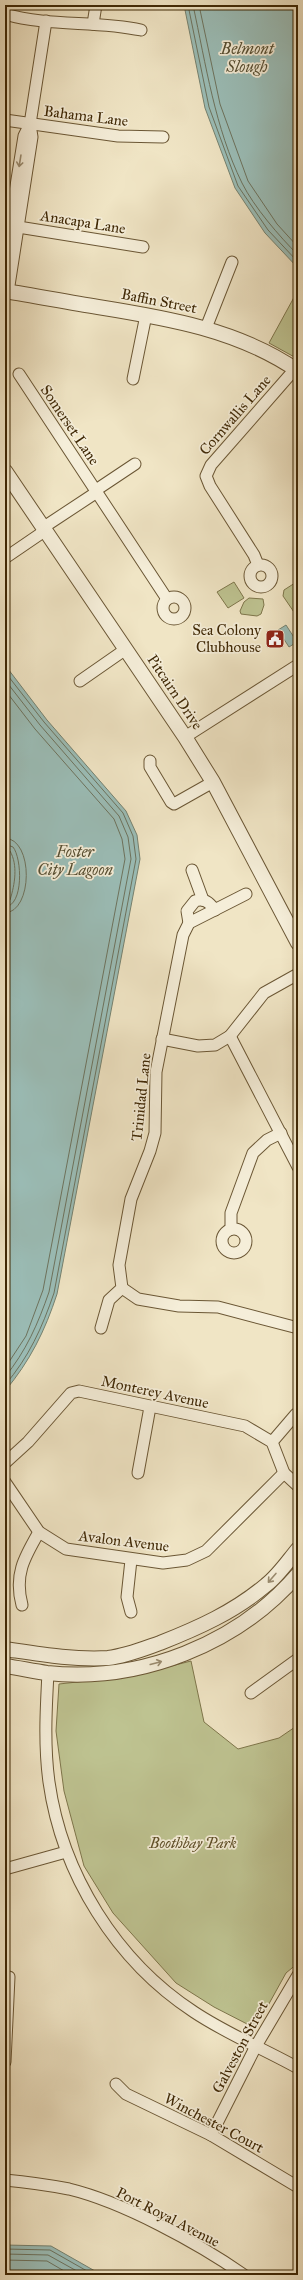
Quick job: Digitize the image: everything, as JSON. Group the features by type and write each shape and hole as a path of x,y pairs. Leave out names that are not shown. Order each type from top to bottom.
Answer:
{"street":[{"path":"93,24 96,5"},
{"path":"5,14 46,21 93,24 140,30"},
{"path":"5,254 32,137 30,124 46,21"},
{"name":"Bahama Lane","path":"5,120 118,136 163,137"},
{"name":"Anacapa Lane","path":"7,291 11,226 143,247"},
{"path":"206,328 232,262"},
{"name":"Baffin Street","path":"7,291 146,315 206,328 256,348 297,370"},
{"path":"133,379 146,315"},
{"name":"Cornwallis Lane","path":"258,565 254,555 210,486 206,476 211,465 297,370"},
{"name":"Somerset Lane","path":"19,374 168,599"},
{"path":"5,558 135,464"},
{"name":"Pitcairn Drive","path":"5,471 185,737 213,782 298,943"},
{"path":"80,681 126,649"},
{"path":"185,737 298,665"},
{"path":"150,760 150,767 171,802 174,804 213,782"},
{"path":"192,870 203,900 211,904 214,910"},
{"path":"189,922 246,894"},
{"name":"Trinidad Lane","path":"122,1288 119,1265 131,1199 150,1151 155,1133 156,1072 180,948 189,922 187,915 188,907 195,901 203,900"},
{"path":"162,1039 208,1046 215,1045 230,1036 264,993 298,974"},
{"path":"230,1036 298,1167"},
{"path":"231,1229 231,1213 253,1153 267,1140 281,1133"},
{"path":"101,1328 109,1300 122,1288 138,1299 179,1306 218,1307 298,1328"},
{"name":"Monterey Avenue","path":"5,1463 28,1442 70,1393 80,1391 245,1426 272,1442"},
{"path":"138,1472 150,1407"},
{"path":"296,1414 272,1442 284,1473 298,1486"},
{"name":"Avalon Avenue","path":"5,1482 39,1532 66,1549 131,1560 176,1563 196,1557 213,1544 284,1473"},
{"path":"22,1605 18,1590 21,1566 39,1532"},
{"path":"5,1649 68,1658 107,1658 146,1648 190,1631 233,1610 268,1584 298,1549"},
{"path":"131,1560 127,1597 131,1612"},
{"path":"5,1666 48,1673 88,1674 120,1671 170,1659 192,1651 242,1624 279,1596 298,1574"},
{"path":"48,1673 56,1667 66,1665 101,1665 135,1659 146,1648"},
{"path":"5,1657 37,1662 48,1673 46,1729 47,1764 53,1801 66,1852 95,1910 132,1959 163,1989 193,2012 298,2068"},
{"path":"251,1693 298,1659"},
{"path":"5,1870 66,1852"},
{"name":"Galveston Street","path":"212,2135 256,2046 298,1975"},
{"path":"5,1976 9,1977 5,2062"},
{"name":"Winchester Court","path":"116,2084 126,2094 212,2135 298,2187"},
{"name":"Port Royal Avenue","path":"5,2180 69,2190 130,2211 168,2230 244,2275"}],"green space":[{"path":"298,290 298,359 269,343"},
{"path":"298,581 298,618 283,596 284,590"},
{"path":"234,582 244,598 228,608 217,592"},
{"path":"249,598 263,599 264,605 261,614 257,616 241,614 240,611 244,602"},
{"name":"Boothbay Park","path":"191,1661 204,1722 238,1749 279,1738 298,1725 298,1963 286,1973 260,2020 251,2026 214,2007 176,1983 113,1913 84,1866 64,1791 56,1731 59,1684 132,1676"}],"water":[{"name":"Belmont Slough","path":"184,5 298,5 298,268 265,233 235,188 205,108"},
{"path":"286,625 297,642 289,647 278,630"},
{"name":"Foster City Lagoon","path":"5,665 47,720 126,811 137,835 140,859 57,1294 36,1345 14,1380 5,1391 5,907 10,871 5,849"},
{"path":"5,2245 51,2246 102,2275 5,2275"}],"place":[{"name":"Sea Colony Clubhouse","path":"275,639"}]}
